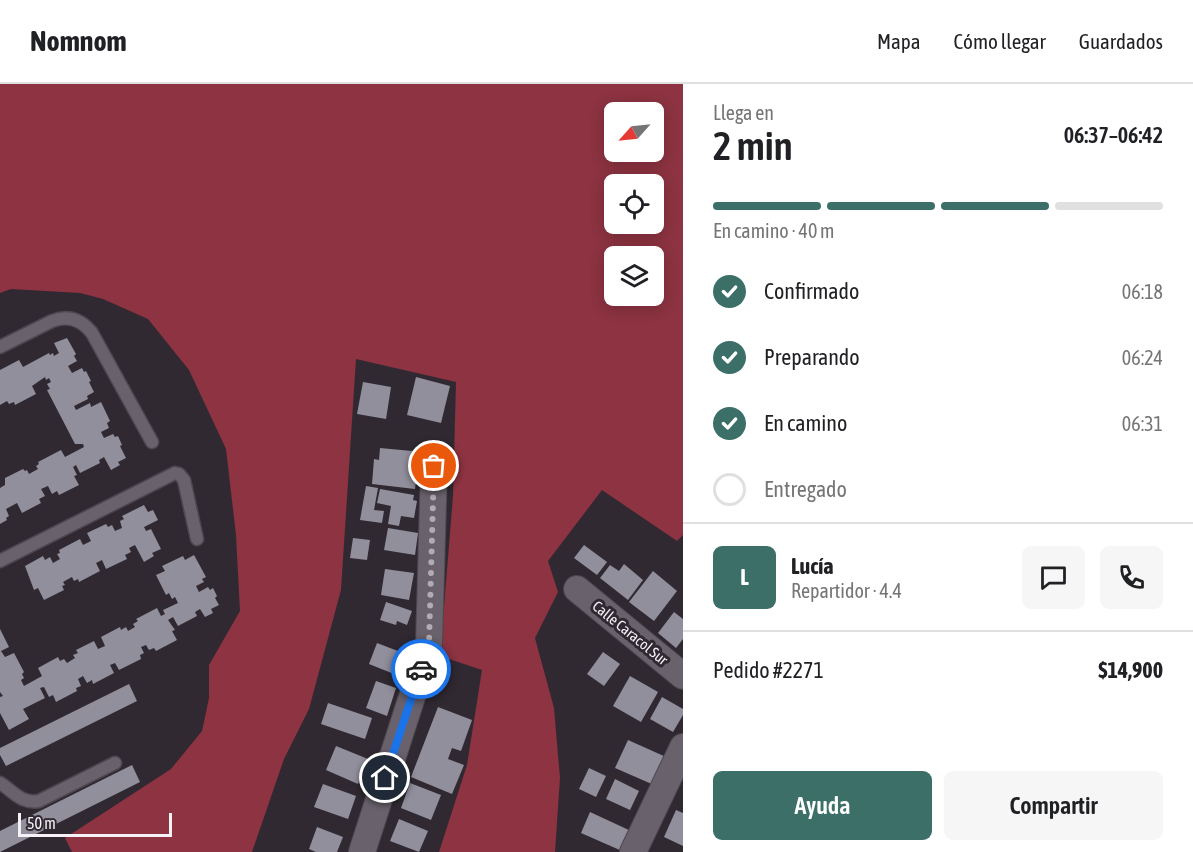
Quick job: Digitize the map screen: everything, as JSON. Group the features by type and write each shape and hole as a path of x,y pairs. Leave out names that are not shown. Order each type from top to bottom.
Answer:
{"street":[{"path":"362,852 429,644 434,466"},
{"name":"Calle Caracol Sur","path":"577,589 683,676"},
{"path":"633,852 683,747"}],"lane":[{"path":"0,347 60,318 79,321 92,333 152,442"},
{"path":"0,561 171,474 179,474 184,480 197,538"},
{"path":"0,783 21,799 33,802 115,763"}],"shaded area":[{"path":"0,84 683,84 683,535 677,541 602,490 548,561 558,592 535,638 554,708 560,778 555,852 439,852 467,765 482,670 440,656 453,496 456,382 356,359 341,590 309,709 284,759 252,852 72,852 65,838 171,769 202,731 209,698 209,665 240,611 236,535 226,449 189,370 148,319 103,299 80,293 11,289 0,293"}],"building":[{"path":"67,338 76,354 74,356 77,361 68,366 72,373 82,368 84,372 86,371 94,392 87,396 88,399 74,406 76,410 90,403 91,407 101,402 110,421 107,423 109,428 101,432 104,438 113,434 115,437 118,436 126,458 118,462 120,465 111,470 104,457 99,460 100,463 80,473 76,465 73,467 77,475 74,476 79,485 59,495 57,491 52,494 48,486 41,489 45,496 39,499 41,503 22,513 17,503 6,509 9,516 0,524 0,488 5,485 5,478 23,469 29,474 38,469 36,466 38,462 61,450 65,457 84,447 83,444 75,444 47,390 50,389 47,384 51,382 49,378 46,380 45,377 32,386 36,394 15,405 14,402 9,404 7,401 0,405 0,370 19,360 23,367 49,353 50,355 53,353 54,356 59,353 54,343"},
{"path":"416,377 450,386 441,423 407,415"},
{"path":"363,382 391,387 386,419 357,414"},
{"path":"380,448 412,451 411,463 418,464 415,489 372,484 374,459 379,460"},
{"path":"366,486 378,488 374,510 384,511 382,523 360,520"},
{"path":"380,489 414,495 413,500 417,501 414,518 401,516 399,526 388,524 391,506 377,503"},
{"path":"144,505 148,512 153,510 158,520 144,527 146,531 151,529 161,549 152,553 154,556 144,562 135,545 129,548 131,552 125,555 127,559 106,569 102,560 96,563 100,571 79,582 78,579 74,581 72,577 63,582 64,590 44,600 38,588 34,590 25,566 43,556 45,560 50,557 53,563 60,559 57,554 60,553 59,550 80,539 83,545 91,541 87,533 106,524 108,527 112,525 115,531 122,528 120,521 124,519 122,516"},
{"path":"388,528 418,533 415,555 384,550"},
{"path":"353,538 370,540 367,560 350,558"},
{"path":"584,545 607,562 597,575 574,558"},
{"path":"194,555 206,577 202,579 204,582 196,586 199,592 208,587 210,590 213,588 217,596 215,598 219,605 211,609 213,613 205,617 200,609 195,612 197,616 178,626 173,617 168,620 175,630 172,631 177,640 156,651 154,648 149,650 146,645 141,647 144,653 140,655 141,659 119,670 115,663 110,665 114,673 93,684 92,680 87,683 83,676 78,679 81,686 76,688 77,691 56,702 53,695 49,697 44,687 40,688 45,698 23,709 29,719 9,730 0,713 0,697 3,696 0,692 0,629 9,647 1,651 5,657 14,653 24,672 22,674 24,678 21,680 24,686 42,676 38,668 58,657 60,661 64,659 67,663 75,658 73,655 78,653 76,650 94,641 98,649 105,646 101,637 120,627 121,630 126,627 128,631 135,627 133,624 138,621 136,619 157,608 161,616 165,614 163,610 178,603 169,593 166,595 156,575 165,571 162,566 183,556 185,560"},
{"path":"624,564 643,580 628,600 600,578 610,565 619,571"},
{"path":"385,569 414,573 409,600 381,595"},
{"path":"653,571 677,591 654,621 629,602"},
{"path":"386,602 412,611 407,625 397,621 396,625 380,620"},
{"path":"674,612 683,619 683,639 676,648 658,633"},
{"path":"377,643 403,653 394,674 369,664"},
{"path":"603,652 620,664 604,686 587,674"},
{"path":"630,676 658,692 641,722 613,706"},
{"path":"376,681 396,688 387,716 366,708"},
{"path":"129,684 137,701 6,766 0,755 0,748"},
{"path":"662,697 683,709 683,715 673,732 650,719"},
{"path":"328,703 372,718 365,739 321,724"},
{"path":"438,707 472,720 461,751 452,748 448,759 464,765 452,794 411,777"},
{"path":"628,740 666,757 654,785 615,768"},
{"path":"336,746 368,759 358,784 326,770"},
{"path":"132,765 140,782 0,852 0,831"},
{"path":"589,768 606,776 596,797 579,789"},
{"path":"615,779 639,791 630,810 606,799"},
{"path":"410,783 441,795 431,820 401,808"},
{"path":"323,784 356,796 348,819 314,807"},
{"path":"676,810 683,813 683,846 664,837"},
{"path":"590,812 631,831 622,851 581,833"},
{"path":"399,819 428,831 419,852 390,841"},
{"path":"317,827 343,837 337,852 316,852 309,849"}],"way so far":[{"path":"421,669 429,644 434,466"}],"route":[{"path":"385,778 421,669"}]}
